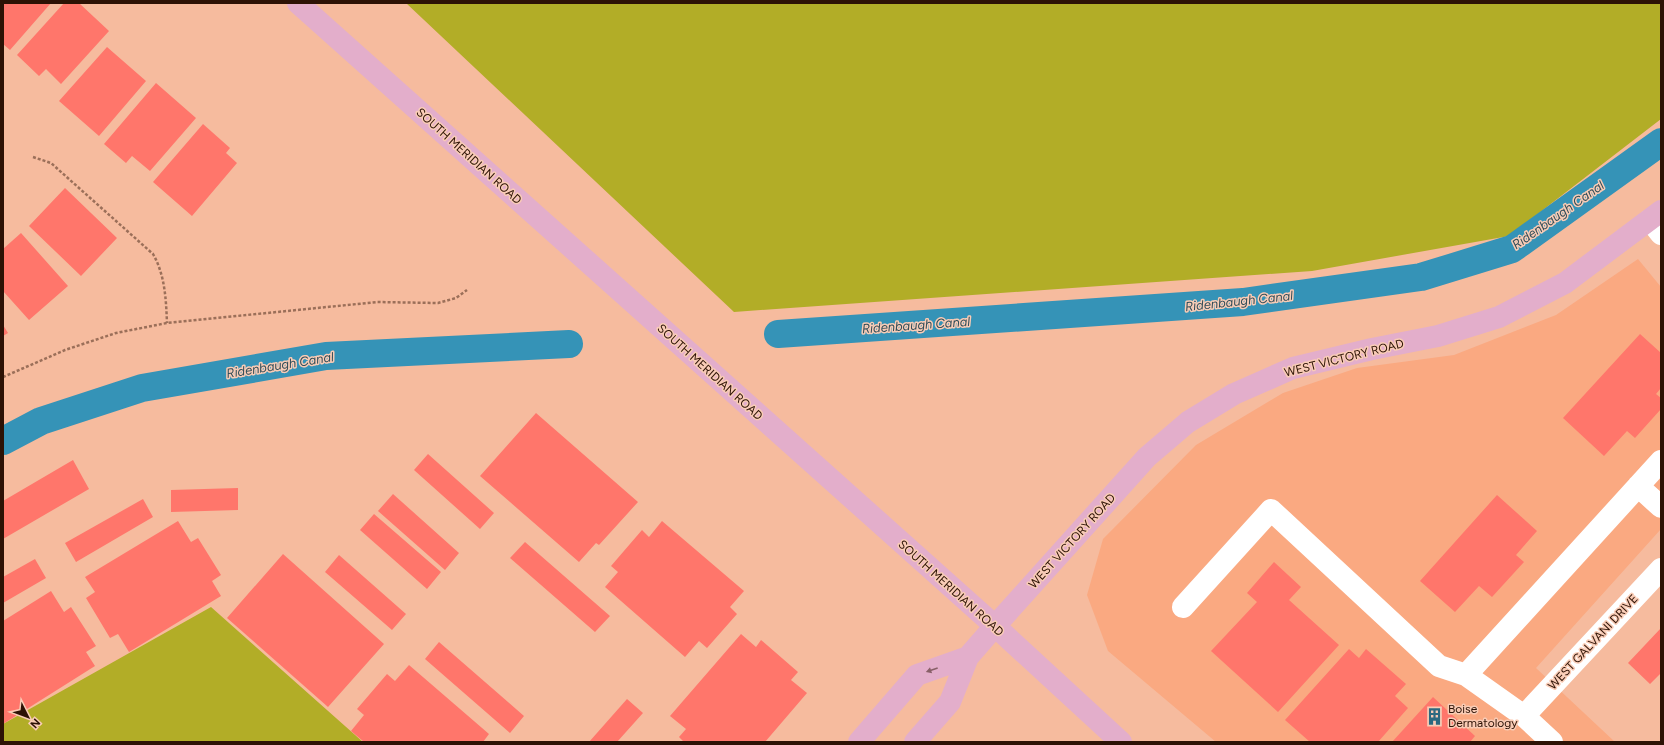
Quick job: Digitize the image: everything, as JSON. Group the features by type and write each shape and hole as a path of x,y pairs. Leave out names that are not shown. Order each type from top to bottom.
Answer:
{"main road":[{"name":"SOUTH MERIDIAN ROAD","path":"298,3 995,626 1120,742"},
{"name":"WEST VICTORY ROAD","path":"968,657 1147,457 1188,422 1234,394 1293,368 1372,349 1438,336 1499,317 1565,283 1657,222"},
{"path":"858,742 917,675 968,657"},
{"path":"915,742 950,702 968,657"}],"street":[{"path":"1466,675 1661,461"},
{"path":"1638,486 1661,508"},
{"path":"1183,607 1271,510 1439,666 1466,675 1524,716 1543,739"},
{"name":"WEST GALVANI DRIVE","path":"1524,716 1661,568"}],"path":[{"path":"33,157 51,163 153,254 160,267 165,292 167,323"},
{"path":"3,377 65,350 116,333 167,323 377,302 438,303 456,298 467,290"}],"shaded area":[{"path":"406,3 1661,3 1661,119 1509,236 1312,271 734,312"},
{"path":"1638,259 1661,287 1661,529 1536,668 1615,742 1216,742 1108,651 1087,595 1103,539 1196,445 1283,393 1357,368 1454,355 1556,315"},
{"path":"211,607 363,742 3,742 3,724"}],"building":[{"path":"3,3 51,3 10,50 3,44"},
{"path":"64,3 79,3 109,31 61,84 46,69 39,76 17,55"},
{"path":"107,47 146,81 99,136 59,101"},
{"path":"156,83 196,118 150,171 132,156 126,163 104,144"},
{"path":"203,124 230,148 226,153 237,163 192,216 153,182"},
{"path":"65,188 117,238 81,276 29,226"},
{"path":"21,233 68,286 29,320 3,291 3,249"},
{"path":"3,325 8,333 3,336"},
{"path":"1640,334 1661,353 1661,388 1656,394 1661,398 1661,409 1635,438 1627,431 1604,456 1563,418"},
{"path":"536,413 638,502 599,545 596,543 579,562 480,476"},
{"path":"428,454 494,513 480,529 414,470"},
{"path":"73,460 89,489 3,539 3,501"},
{"path":"238,488 238,510 171,512 171,490"},
{"path":"393,494 459,553 445,570 378,511"},
{"path":"1497,495 1537,531 1516,555 1524,562 1492,597 1479,586 1455,612 1420,581"},
{"path":"143,499 153,517 76,562 65,543"},
{"path":"374,514 441,572 427,589 360,530"},
{"path":"178,521 191,542 198,538 221,575 212,581 221,596 129,652 118,634 110,638 86,598 95,592 85,577"},
{"path":"662,521 744,591 730,607 737,614 707,648 699,641 685,657 605,587 618,572 611,566 642,530 649,537"},
{"path":"525,542 610,616 595,632 510,558"},
{"path":"283,554 384,644 328,707 227,618"},
{"path":"339,555 406,614 392,630 325,572"},
{"path":"35,559 46,578 3,603 3,577"},
{"path":"1274,562 1301,587 1289,600 1339,645 1278,712 1211,651 1257,602 1247,593"},
{"path":"51,591 64,612 71,607 96,646 86,652 95,666 3,724 3,621"},
{"path":"1661,628 1661,673 1650,684 1628,663"},
{"path":"741,634 756,647 761,640 798,672 791,680 807,693 765,742 684,742 679,737 686,729 670,716"},
{"path":"439,642 524,716 510,733 425,659"},
{"path":"1349,649 1359,658 1366,649 1406,684 1395,696 1408,708 1378,742 1310,742 1285,720"},
{"path":"409,665 489,734 483,742 364,742 351,731 364,715 357,709 387,674 395,681"},
{"name":"Boise Dermatology","path":"1433,697 1475,736 1470,742 1392,742"},
{"path":"627,699 643,713 617,742 589,742"}],"waterway":[{"name":"Ridenbaugh Canal","path":"778,334 1243,302 1421,277 1512,249 1661,142"},
{"name":"Ridenbaugh Canal","path":"3,441 41,421 142,388 326,356 569,344"}],"place":[{"name":"Boise Dermatology","path":"1435,716"}]}
